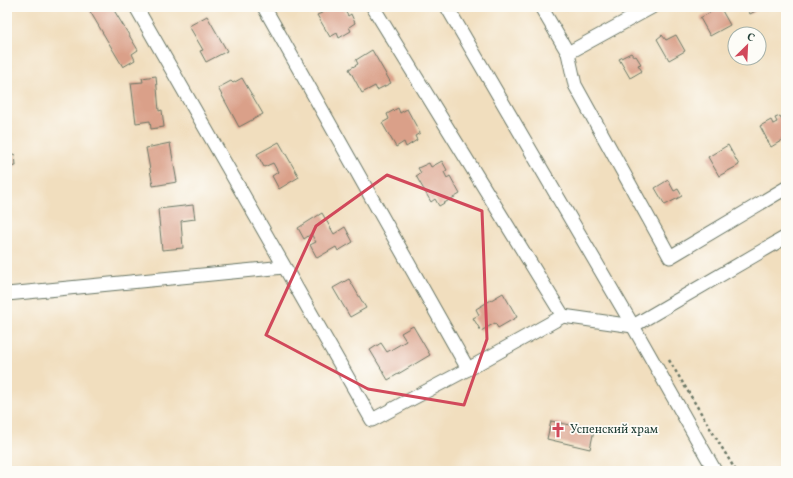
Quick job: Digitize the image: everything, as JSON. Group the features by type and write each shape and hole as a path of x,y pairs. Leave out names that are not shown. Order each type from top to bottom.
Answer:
{"street":[{"path":"136,7 372,420 563,316 633,326 786,237"},
{"path":"264,7 468,369"},
{"path":"372,7 563,316"},
{"path":"447,7 633,326 715,471"},
{"path":"541,7 568,53 574,85 670,257 786,188"},
{"path":"568,53 652,7"},
{"path":"7,294 284,267"}],"path":[{"path":"669,360 736,471"}],"highlighted area":[{"path":"387,175 482,211 487,339 464,405 368,389 266,335 316,226"}],"building":[{"path":"105,7 106,9 112,7 138,50 132,54 135,60 123,67 88,8"},
{"path":"321,7 343,7 348,16 351,14 355,23 349,27 351,31 339,38 337,33 330,37 317,15 324,12"},
{"path":"720,7 730,25 710,36 700,18"},
{"path":"746,7 763,7 750,14"},
{"path":"207,16 227,51 206,62 200,51 203,50 189,26"},
{"path":"662,35 666,40 676,35 685,51 669,60 657,39"},
{"path":"372,50 391,83 377,90 375,86 362,93 349,69 358,64 356,60"},
{"path":"631,53 634,57 636,56 641,64 638,65 642,71 630,78 619,59"},
{"path":"156,76 159,111 162,110 164,127 151,129 150,121 136,123 131,83 143,82 142,78"},
{"path":"242,78 263,114 239,127 218,88 231,81 233,83"},
{"path":"398,108 400,113 407,109 420,133 415,136 417,140 406,147 404,142 396,147 382,123 389,119 387,114"},
{"path":"780,116 786,126 786,138 771,147 760,126 771,120 773,124 777,122 775,118"},
{"path":"279,142 299,177 279,189 272,176 278,172 273,163 264,167 257,154"},
{"path":"170,143 177,182 153,186 146,148"},
{"path":"728,145 739,165 719,176 708,157"},
{"path":"15,154 16,166 7,167 7,155"},
{"path":"442,161 447,170 444,172 447,178 450,176 460,194 439,206 435,199 431,202 416,176 421,173 418,168 429,163 431,167"},
{"path":"668,180 674,191 678,189 682,196 665,205 655,188"},
{"path":"193,205 195,219 181,221 183,248 162,250 158,209"},
{"path":"322,213 334,234 345,227 353,242 338,251 336,247 317,258 310,245 316,242 311,234 304,239 298,228"},
{"path":"349,279 366,308 350,317 333,288"},
{"path":"503,293 517,317 498,328 495,323 481,331 473,318 479,315 476,309"},
{"path":"413,326 430,355 388,380 370,350 381,343 387,352 406,341 401,333"},
{"name":"Успенский храм","path":"551,421 594,430 590,449 547,439"}],"place":[{"name":"Успенский храм","path":"558,430"}]}
